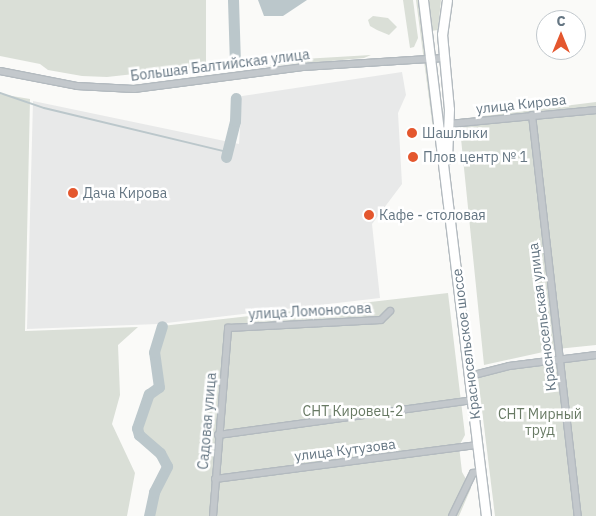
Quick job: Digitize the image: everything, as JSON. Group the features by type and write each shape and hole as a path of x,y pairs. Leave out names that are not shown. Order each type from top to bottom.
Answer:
{"main road":[{"name":"Красносельское шоссе","path":"423,0 473,400 478,445 477,472 486,516"},
{"name":"Красносельское шоссе","path":"446,0 443,22 449,124 446,172"}],"street":[{"name":"Большая Балтийская улица","path":"0,71 77,86 134,89 303,67 444,58"},
{"name":"улица Кирова","path":"449,124 596,110"},
{"name":"Красносельская улица","path":"532,116 578,516"},
{"name":"улица Ломоносова","path":"228,328 381,320 390,311"},
{"name":"Садовая улица","path":"213,516 228,328"},
{"path":"470,376 509,366 596,355"},
{"path":"218,435 473,400"},
{"name":"улица Кутузова","path":"215,479 478,445"},
{"path":"452,516 477,472"}],"shaded area":[{"path":"258,0 307,0 283,16 264,16"},
{"path":"402,72 406,95 398,113 402,184 372,224 380,298 158,324 27,329 33,101 239,144 242,96"}],"green space":[{"path":"0,0 206,0 206,66 107,77 82,76 48,70 40,64 0,56"},
{"path":"403,0 413,0 418,38 414,47 410,48"},
{"path":"416,0 419,0 437,138 434,138"},
{"path":"428,0 441,0 438,30 431,31"},
{"path":"373,16 388,18 397,27 389,35 377,30 370,26 368,20"},
{"path":"371,55 364,58 255,68 303,59"},
{"path":"0,94 30,99 25,331 138,327 118,345 120,395 112,424 135,473 127,516 0,516"},
{"path":"596,102 596,345 557,349 484,365 459,119"},
{"name":"СНТ Кировец-2","path":"448,293 465,435 459,446 462,472 471,488 459,516 149,516 154,492 167,466 160,453 139,435 137,428 144,393 157,391 159,387 154,352 162,326"},
{"name":"СНТ Мирный труд","path":"596,359 596,516 495,516 478,377 510,369"}],"waterway":[{"path":"233,0 235,63"},
{"path":"0,93 44,108 227,152"},
{"path":"226,157 235,121 236,98"},
{"path":"149,516 154,492 167,466 160,453 139,435 137,428 149,394 159,387 154,352 162,326"}],"place":[{"name":"Шашлыки","path":"412,133"},
{"name":"Плов центр № 1","path":"413,157"},
{"name":"Дача Кирова","path":"73,193"},
{"name":"Кафе - столовая","path":"369,215"}]}
